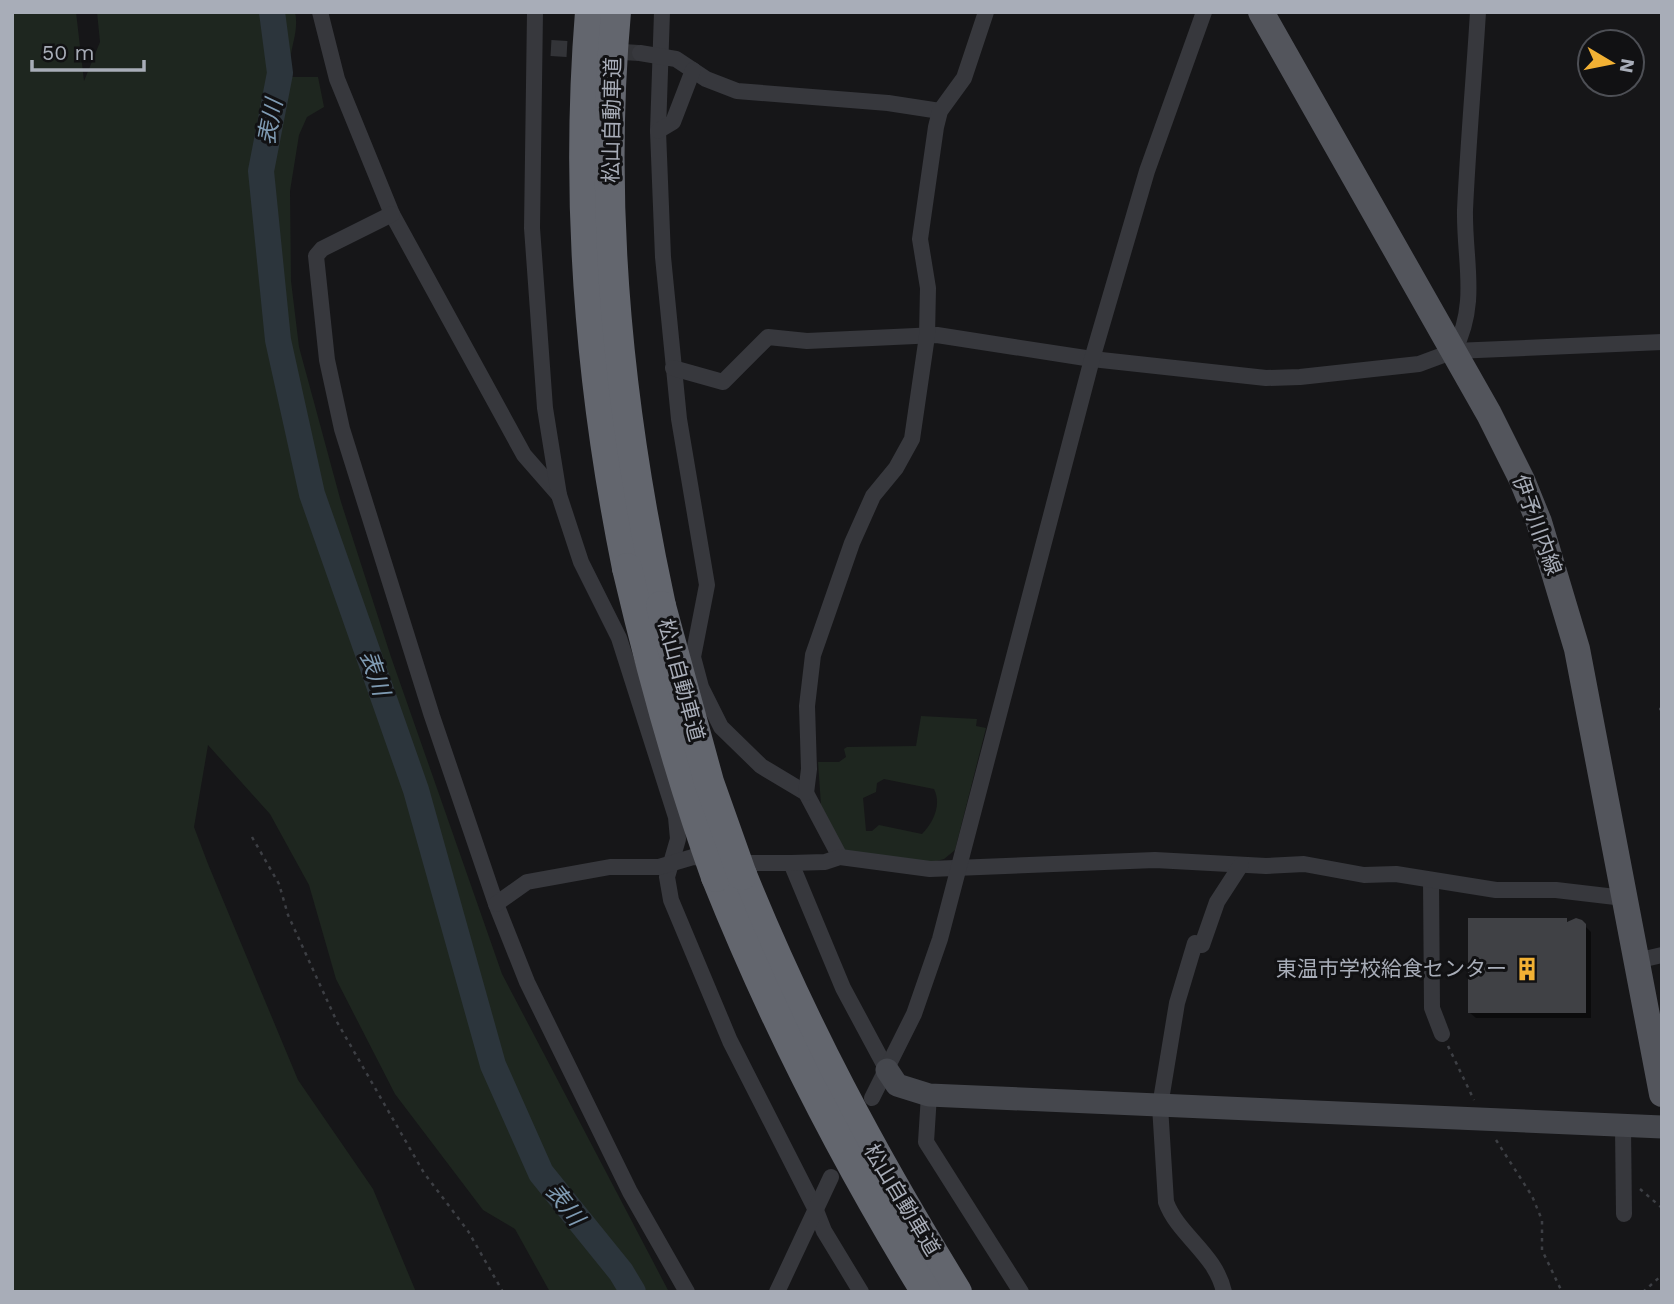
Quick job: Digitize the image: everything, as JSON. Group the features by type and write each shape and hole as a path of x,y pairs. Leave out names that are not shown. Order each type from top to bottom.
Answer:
{"highway":[{"name":"松山自動車道","path":"590,12 585,146 588,270 609,477 657,698 729,876 777,962 832,1078 894,1191 957,1292"},
{"name":"松山自動車道","path":"616,12 609,147 613,267 623,388 661,606 754,971 810,1091 873,1206 926,1292"}],"main road":[{"name":"伊予川内線","path":"1261,12 1454,351 1522,480 1554,567 1577,649 1662,1094"}],"street":[{"path":"320,12 337,79 392,214 524,455 559,495"},
{"path":"535,12 532,228 545,408 559,495 581,562 619,638 676,817 678,839 674,861 667,877 671,900 730,1041 815,1208 824,1231 861,1292"},
{"path":"662,12 658,55 658,131 663,257 673,368 708,585 692,657 701,687 721,727 761,765 806,793 840,857"},
{"path":"806,793 809,769 807,706 813,655 852,542 873,496 896,468 912,439 927,336 928,288 920,239 940,111 964,78 986,12"},
{"path":"872,1098 926,980 961,869 982,775 1092,359 1147,171 1204,12"},
{"path":"1454,351 1466,326 1469,306 1465,211 1478,12"},
{"path":"534,48 551,48"},
{"path":"640,53 676,59 719,85 757,94 888,103 940,111"},
{"path":"658,131 673,122 693,70"},
{"path":"392,214 322,249 316,256 327,360 342,429 366,511 496,904 527,982 611,1155 687,1292"},
{"path":"673,368 723,382 768,337 773,336 807,341 927,336 1245,377 1278,377 1419,364 1454,351 1662,342"},
{"path":"619,638 692,657"},
{"path":"496,904 527,883 614,867 659,867 693,857 791,863 825,862 840,857 930,869 1155,860 1241,865 1304,864 1364,875 1396,874 1496,890 1556,890 1624,898"},
{"path":"791,863 843,988 887,1070 897,1085 929,1095 1662,1128"},
{"path":"1224,1292 1208,1259 1169,1211 1166,1202 1160,1106 1177,1003 1195,943 1202,945 1217,902 1241,865"},
{"path":"1431,880 1432,1008 1442,1034"},
{"path":"1636,961 1662,955"},
{"path":"929,1095 926,1142 1021,1292"},
{"path":"1623,1128 1624,1214"},
{"path":"777,1292 831,1177"}],"path":[{"path":"252,837 279,884 289,915 337,1022 424,1173 468,1231 503,1292"},
{"path":"1442,1034 1484,1122 1532,1196 1542,1220 1542,1250 1562,1292"},
{"path":"1643,1292 1662,1275"}],"shaded area":[{"path":"12,12 76,12 84,81 100,42 97,12 295,12 296,28 290,59 290,77 318,77 324,107 307,117 299,135 290,191 291,281 299,347 341,502 391,657 502,974 669,1292 550,1292 515,1229 483,1210 395,1094 336,979 309,885 270,814 208,745 194,827 208,864 298,1080 373,1189 416,1292 12,1292"},
{"path":"921,716 977,719 976,726 986,728 955,850 944,859 933,862 842,851 821,805 818,762 839,762 846,757 844,749 847,747 916,746","holes":["884,779 934,789 937,807 930,825 922,834 879,825 872,831 866,831 863,798 876,792 877,783"]}],"building":[{"name":"東温市学校給食センター","path":"1468,918 1567,918 1567,922 1576,918 1582,920 1586,924 1586,1013 1468,1013"}],"waterway":[{"name":"表川","path":"272,12 280,73 261,171 278,340 312,494 416,790 493,1065 541,1173 621,1272 633,1292"}],"tunnel":[{"path":"551,48 640,53"}],"place":[{"name":"東温市学校給食センター","path":"1527,969"}]}
